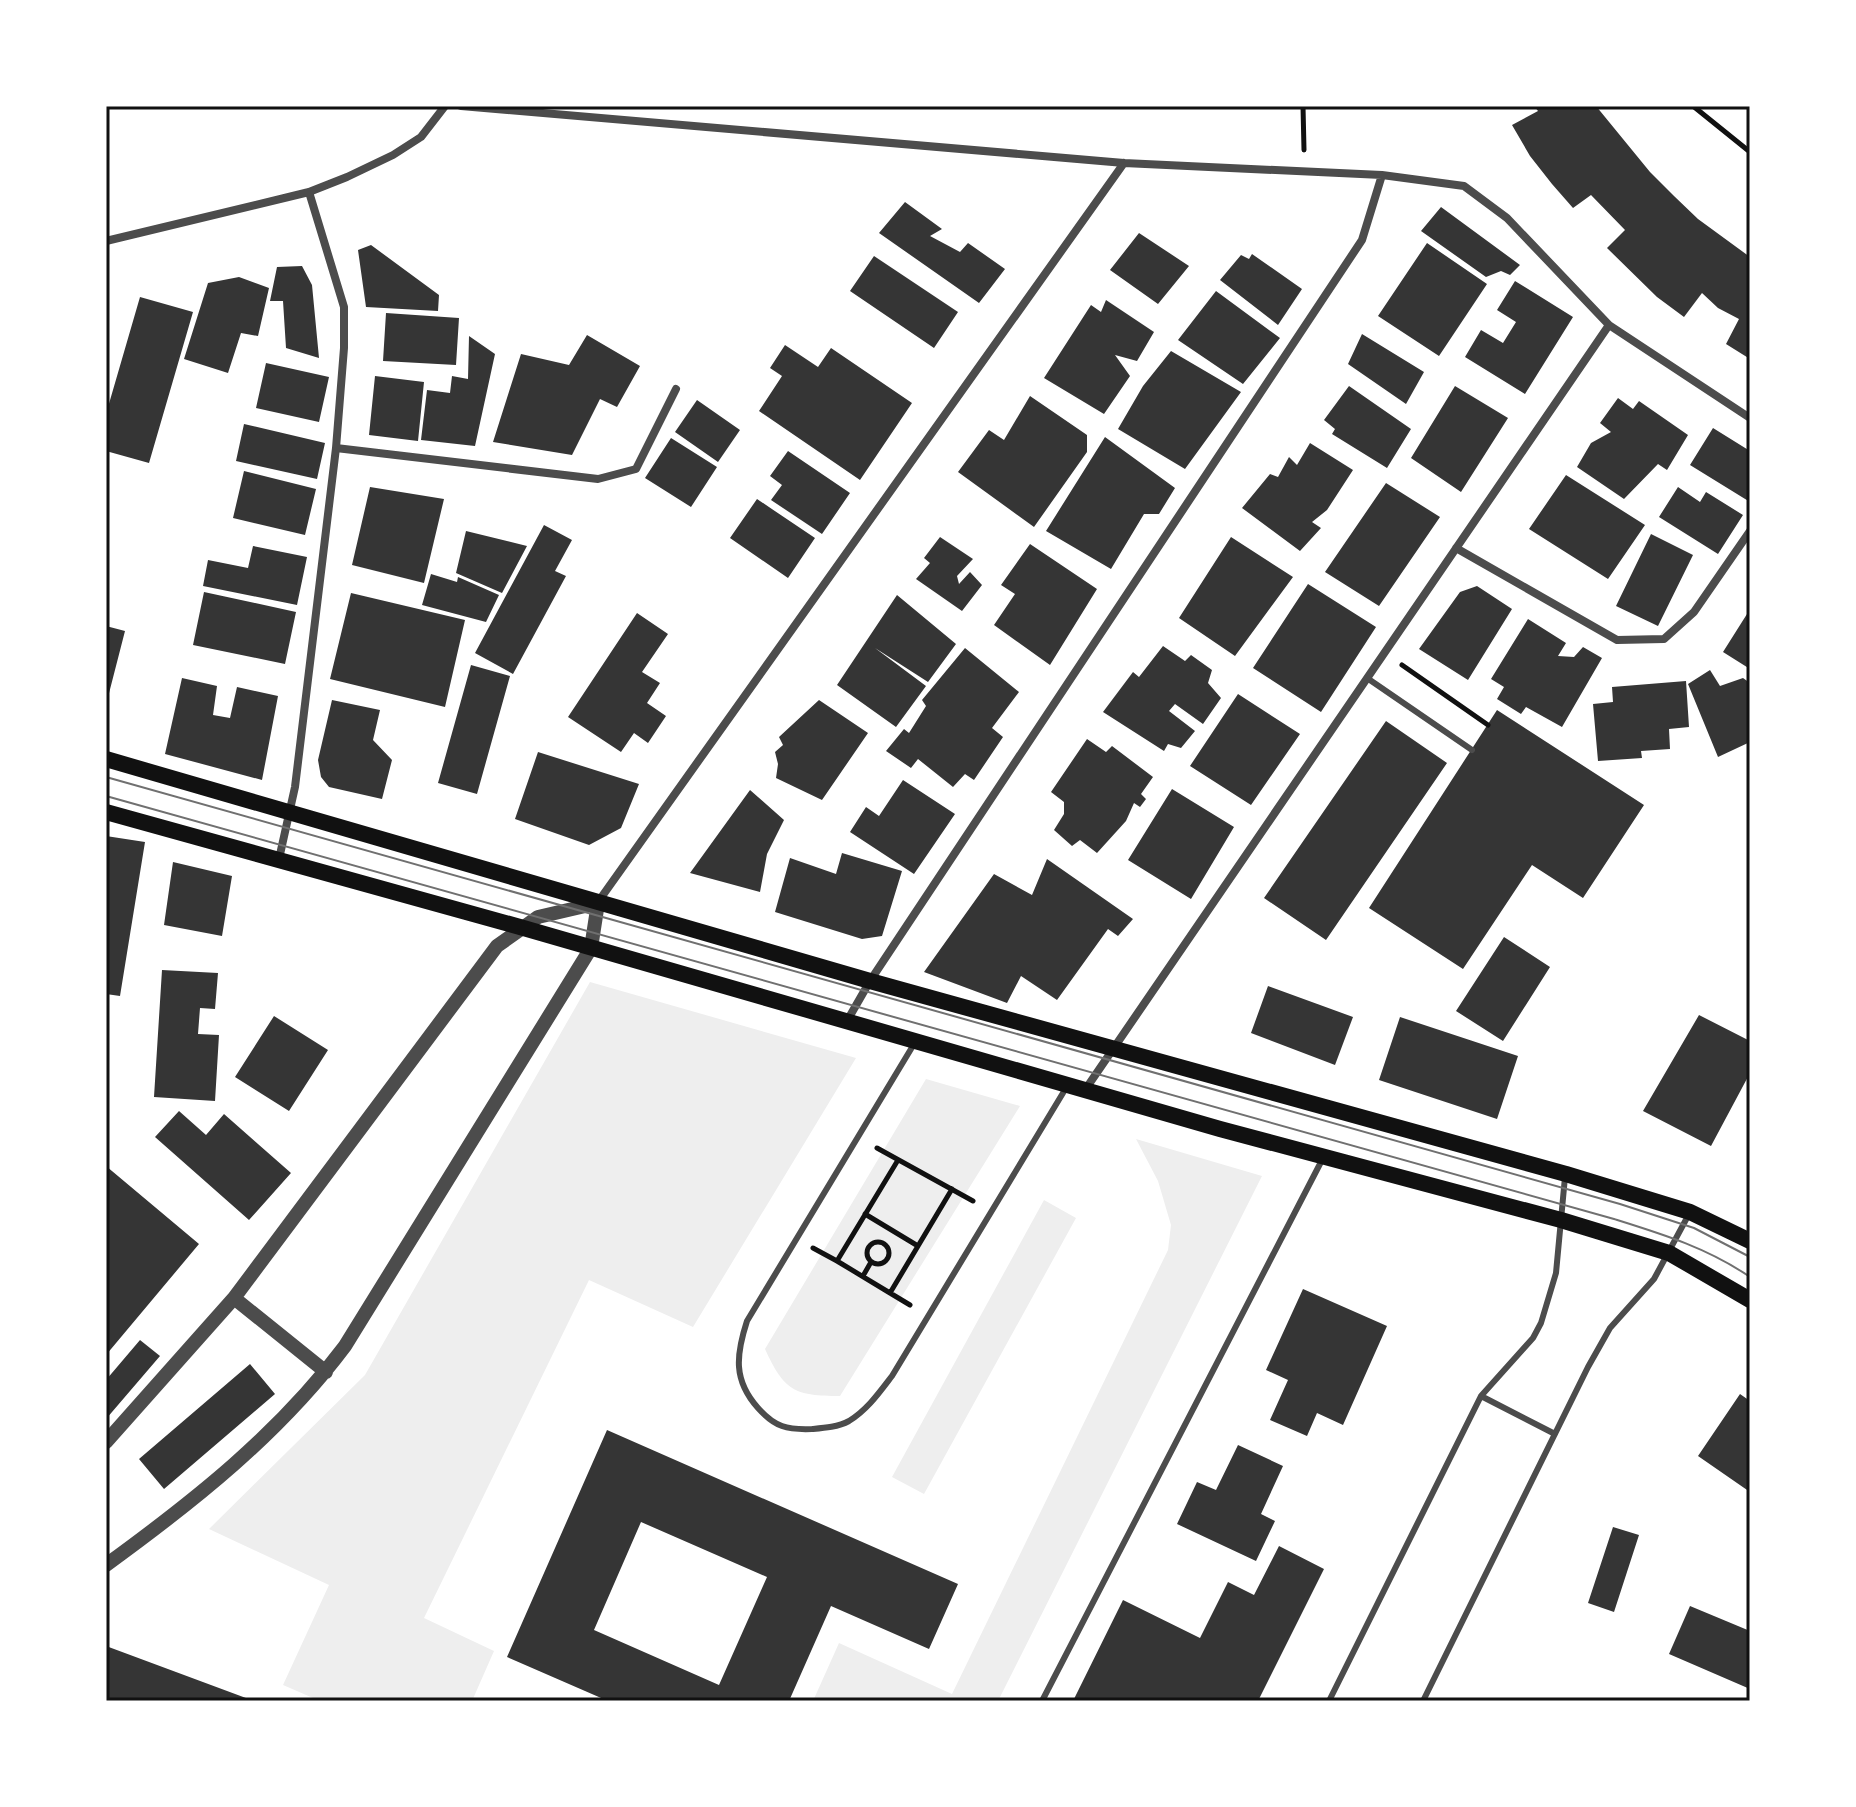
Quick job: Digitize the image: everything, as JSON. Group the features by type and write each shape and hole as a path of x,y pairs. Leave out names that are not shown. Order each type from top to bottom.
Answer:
{"main road":[{"path":"106,759 870,981 1566,1174 1690,1212 1750,1241"},
{"path":"106,812 520,927 1084,1090 1561,1220 1669,1253 1750,1300"}],"street":[{"path":"106,241 309,192 393,155 421,137 445,106"},
{"path":"461,106 1124,163 1382,175 1464,186 1507,218 1609,325 1750,418"},
{"path":"106,1565 187,1506 252,1450 326,1372 345,1346 591,948 598,903 1124,163"},
{"path":"847,1021 870,981 1362,240 1382,175"},
{"path":"279,859 291,812 336,448 344,348 344,307 309,192"},
{"path":"1084,1090 1609,325"},
{"path":"336,448 598,479 636,469 676,389"},
{"path":"1456,548 1617,640 1664,639 1694,612 1750,531"},
{"path":"106,1442 234,1298 497,946 538,917 598,903"},
{"path":"234,1298 326,1372"}],"lane":[{"path":"1367,678 1472,750"},
{"path":"916,1041 758,1299 742,1338 739,1373 746,1395 772,1424 797,1430 825,1428 846,1422 864,1411 892,1376 1067,1085"},
{"path":"1042,1701 1324,1157"},
{"path":"1329,1701 1481,1396 1533,1338 1541,1323 1556,1273 1566,1174"},
{"path":"1423,1701 1610,1328 1654,1279 1690,1212"},
{"path":"1481,1396 1555,1434"}],"path":[{"path":"1303,106 1303,171"},
{"path":"1693,106 1750,152"},
{"path":"1384,653 1488,725"},
{"path":"858,1138 991,1211"},
{"path":"898,1160 837,1261 890,1293 952,1189"},
{"path":"865,1214 918,1246"},
{"path":"883,1243 892,1231"},
{"path":"875,1242 883,1243 889,1251 887,1260 881,1264 871,1262 867,1255 869,1247 875,1242"},
{"path":"863,1276 871,1262"}],"shaded area":[{"path":"590,982 856,1058 693,1327 589,1280 424,1618 494,1651 472,1701 320,1701 283,1685 329,1585 209,1529 365,1375"},
{"path":"926,1079 1020,1106 840,1396 802,1392 778,1374 765,1349"},
{"path":"1136,1139 1262,1176 998,1701 813,1701 839,1643 952,1694 1168,1250 1171,1225 1158,1181"},
{"path":"1044,1200 1076,1218 924,1494 892,1477"}],"building":[{"path":"1534,106 1596,106 1650,172 1674,196 1698,219 1750,257 1750,359 1726,344 1739,319 1718,308 1702,293 1684,317 1657,297 1607,248 1625,230 1591,195 1573,208 1552,184 1530,156 1512,125 1538,111"},
{"path":"905,202 942,229 930,236 960,252 968,243 1005,269 979,303 879,233"},
{"path":"1441,207 1520,265 1510,275 1501,271 1486,277 1421,231"},
{"path":"1139,233 1189,266 1158,304 1110,270"},
{"path":"1427,243 1487,284 1439,356 1378,316"},
{"path":"371,245 439,295 438,311 366,307 358,250"},
{"path":"1252,254 1302,289 1278,325 1220,280 1241,255 1249,259"},
{"path":"874,256 958,312 934,348 850,291"},
{"path":"302,266 312,285 319,358 286,348 283,301 270,301 277,267"},
{"path":"239,277 269,288 258,336 241,333 228,373 184,359 208,283"},
{"path":"1515,281 1573,317 1525,394 1465,357 1481,330 1503,343 1516,322 1497,310"},
{"path":"1216,291 1280,338 1243,384 1178,340"},
{"path":"140,297 193,312 149,463 106,451 106,414"},
{"path":"1106,300 1154,332 1137,361 1115,355 1130,376 1104,414 1044,378 1091,305 1101,312"},
{"path":"386,313 459,318 456,365 383,361"},
{"path":"1362,334 1424,372 1406,404 1348,364"},
{"path":"587,335 640,366 617,407 600,399 572,455 493,442 521,354 569,365"},
{"path":"469,336 495,354 475,446 421,440 427,390 450,393 452,376 468,379"},
{"path":"785,345 818,367 831,348 912,403 860,480 759,411 782,376 770,368"},
{"path":"1171,351 1241,392 1185,469 1118,429 1143,386"},
{"path":"266,363 329,377 319,422 256,408"},
{"path":"375,376 424,382 418,441 369,435"},
{"path":"1349,386 1411,429 1387,468 1332,434 1335,429 1324,420"},
{"path":"1455,386 1508,418 1461,492 1411,458"},
{"path":"1030,396 1087,435 1087,452 1034,527 958,472 989,430 1004,440"},
{"path":"1618,398 1633,409 1639,401 1688,435 1667,470 1658,464 1624,499 1577,467 1591,443 1611,432 1600,423"},
{"path":"697,400 740,430 718,462 675,432"},
{"path":"244,424 325,443 317,479 236,461"},
{"path":"1713,428 1750,451 1750,502 1690,465"},
{"path":"1105,437 1175,488 1159,514 1144,514 1111,569 1046,531"},
{"path":"671,438 717,467 691,507 645,478"},
{"path":"1310,443 1353,470 1327,510 1312,522 1321,528 1300,551 1242,508 1270,474 1278,477 1289,457 1297,465"},
{"path":"788,451 850,493 822,534 771,500 782,485 770,476"},
{"path":"244,471 316,489 305,535 233,518"},
{"path":"1566,475 1645,525 1608,579 1529,529"},
{"path":"1386,483 1440,517 1379,606 1325,572"},
{"path":"370,487 444,499 424,583 352,565"},
{"path":"1678,487 1700,502 1706,492 1743,515 1718,554 1659,517"},
{"path":"757,499 815,538 788,578 730,538"},
{"path":"544,525 572,540 555,571 566,576 513,674 475,653"},
{"path":"466,531 527,546 502,593 456,573"},
{"path":"1651,534 1693,555 1658,626 1616,606"},
{"path":"940,537 973,559 957,576 959,584 970,572 982,585 962,611 916,579 930,563 924,558"},
{"path":"1231,537 1293,577 1235,656 1179,618"},
{"path":"1030,544 1097,589 1050,665 994,625 1015,594 1001,585"},
{"path":"253,546 307,557 297,605 203,586 208,560 248,568"},
{"path":"431,574 457,582 458,577 499,595 486,622 422,605"},
{"path":"1308,584 1376,627 1321,712 1253,668"},
{"path":"1477,586 1512,609 1468,680 1419,649 1460,592"},
{"path":"204,592 296,612 285,664 193,645"},
{"path":"351,593 465,620 445,707 330,679"},
{"path":"897,595 956,644 928,682 875,648 926,686 896,727 837,685"},
{"path":"637,613 668,634 642,672 660,683 647,703 666,716 648,743 634,733 621,752 568,717"},
{"path":"1747,614 1750,617 1750,669 1723,652"},
{"path":"1528,619 1566,643 1558,656 1574,657 1583,647 1602,658 1562,727 1526,707 1521,714 1497,699 1504,687 1491,679"},
{"path":"106,626 125,631 107,701 106,701"},
{"path":"1163,646 1185,661 1191,655 1212,670 1208,683 1221,698 1203,724 1175,704 1169,711 1195,731 1181,748 1168,744 1164,751 1103,712 1133,672 1139,677"},
{"path":"965,648 1019,692 992,728 1003,737 974,780 965,774 953,787 918,759 911,768 886,751 904,729 909,733 926,706 922,700"},
{"path":"471,665 510,676 477,794 438,783"},
{"path":"1710,670 1720,686 1743,678 1750,683 1750,742 1718,757 1688,684"},
{"path":"182,678 217,686 213,715 230,718 237,687 278,696 262,780 165,754"},
{"path":"1686,681 1689,727 1669,729 1670,749 1641,751 1642,758 1598,761 1593,704 1613,702 1612,687"},
{"path":"1238,694 1300,734 1251,805 1190,766"},
{"path":"332,700 380,710 373,740 392,760 382,799 329,787 321,777 318,760"},
{"path":"819,700 868,733 822,800 776,778 778,764 775,752 783,745 779,737"},
{"path":"1497,710 1644,805 1583,898 1532,865 1463,969 1369,908"},
{"path":"1386,721 1447,763 1326,940 1264,898"},
{"path":"1087,739 1106,752 1112,746 1153,777 1141,794 1146,799 1140,807 1134,803 1126,821 1097,853 1080,840 1072,846 1054,830 1064,814 1064,802 1051,792"},
{"path":"538,752 639,784 621,828 589,845 515,819"},
{"path":"903,780 955,814 914,874 850,832 866,807 879,816"},
{"path":"1172,789 1234,827 1191,899 1128,860"},
{"path":"750,790 784,820 767,854 760,892 690,873"},
{"path":"106,836 145,842 120,996 106,994"},
{"path":"842,853 902,871 882,936 862,939 775,912 790,858 836,874"},
{"path":"1047,859 1133,919 1118,936 1108,929 1057,1000 1021,976 1007,1003 924,972 994,874 1032,895"},
{"path":"173,862 232,876 222,936 164,925"},
{"path":"1504,937 1550,967 1503,1041 1456,1011"},
{"path":"162,970 218,973 215,1009 200,1008 198,1034 219,1035 215,1101 154,1097"},
{"path":"1268,986 1353,1017 1335,1065 1251,1033"},
{"path":"1699,1015 1750,1041 1750,1073 1711,1146 1643,1111"},
{"path":"274,1016 328,1050 289,1111 235,1077"},
{"path":"1400,1017 1518,1056 1497,1119 1379,1080"},
{"path":"179,1111 206,1135 224,1114 291,1173 249,1220 155,1137"},
{"path":"106,1166 199,1244 106,1355"},
{"path":"1303,1289 1387,1326 1343,1425 1317,1413 1307,1436 1270,1420 1288,1380 1266,1370"},
{"path":"140,1340 160,1356 106,1419 106,1380"},
{"path":"250,1364 275,1394 164,1489 139,1459"},
{"path":"1740,1394 1750,1401 1750,1492 1698,1456"},
{"path":"607,1430 958,1584 929,1649 831,1606 789,1701 608,1701 507,1657","holes":["641,1522 767,1577 719,1685 594,1630"]},
{"path":"1238,1445 1283,1466 1261,1514 1275,1521 1256,1561 1177,1524 1197,1482 1216,1490"},
{"path":"1613,1527 1639,1535 1614,1612 1588,1603"},
{"path":"1279,1546 1324,1569 1258,1701 1073,1701 1123,1600 1200,1638 1228,1582 1254,1595"},
{"path":"1690,1606 1750,1631 1750,1689 1669,1654"},
{"path":"106,1646 254,1701 106,1701"}],"tram line":[{"path":"106,777 1620,1204 1694,1228 1750,1257"},
{"path":"106,796 1614,1219 1701,1250 1750,1277"}]}
